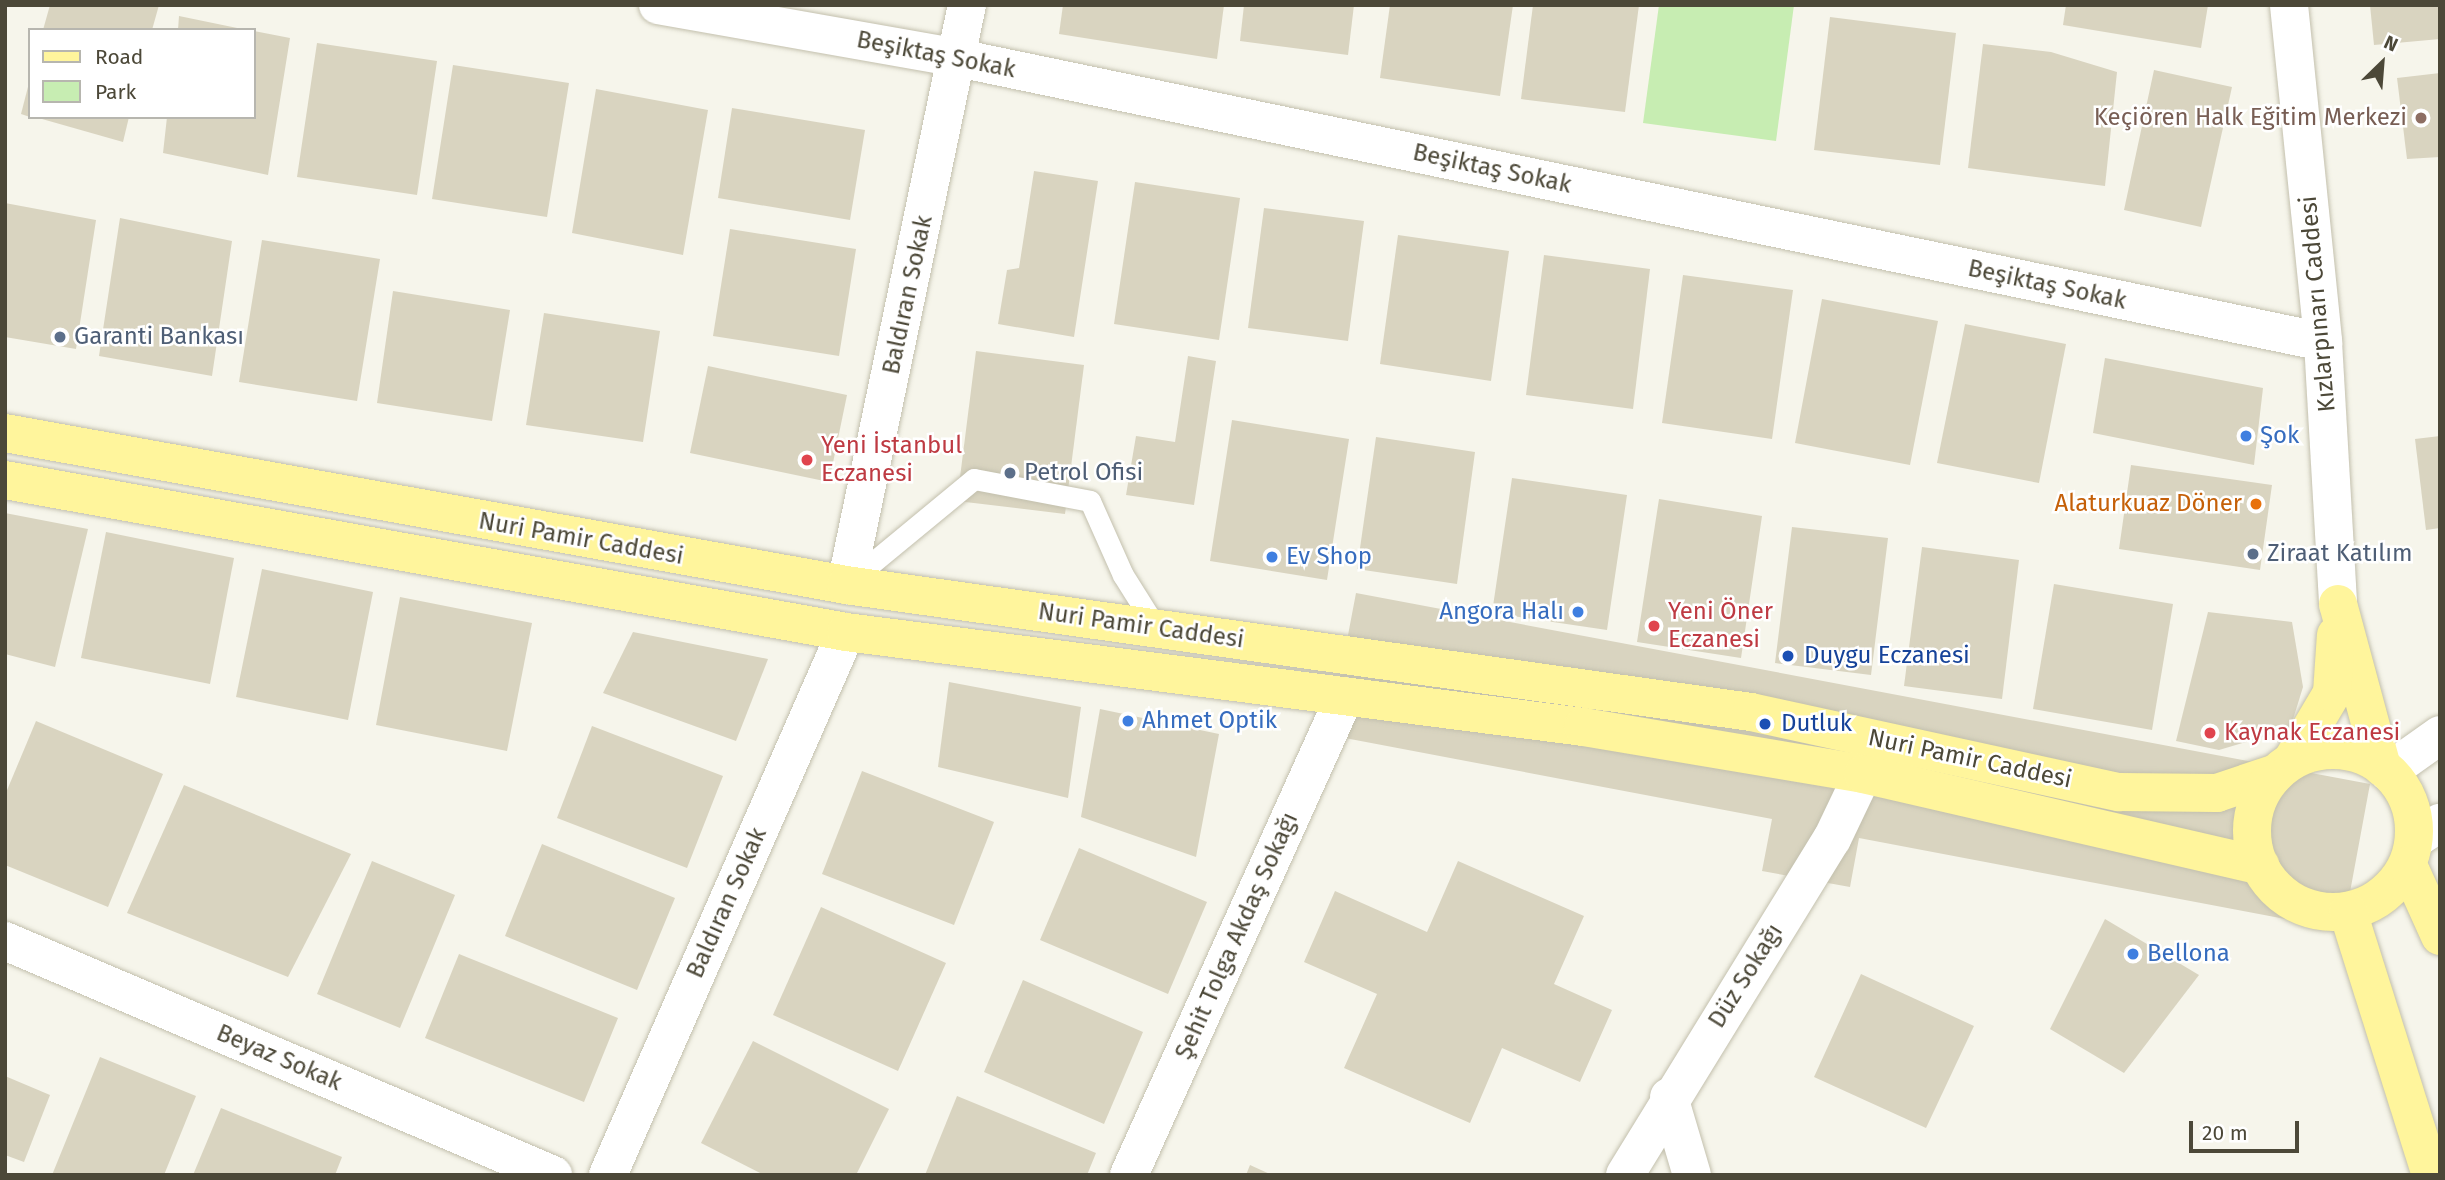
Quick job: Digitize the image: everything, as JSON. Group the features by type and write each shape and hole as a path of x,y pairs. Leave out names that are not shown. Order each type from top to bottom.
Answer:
{"main road":[{"name":"Nuri Pamir Caddesi","path":"5,433 846,585 1751,712 2119,792 2217,793 2284,766"},
{"name":"Nuri Pamir Caddesi","path":"5,480 846,632 1583,727 1863,774 2260,866"},
{"path":"2338,604 2332,692 2254,813 2260,866 2271,884 2305,908 2348,912 2394,887 2421,842"},
{"path":"2338,604 2385,769"},
{"path":"2284,766 2318,749 2347,751 2385,769 2404,791 2421,842 2440,936"},
{"path":"2348,912 2431,1175"}],"street":[{"name":"Beşiktaş Sokak","path":"658,5 958,58 2323,342"},
{"name":"Baldıran Sokak","path":"846,585 967,5"},
{"name":"Kızlarpınarı Caddesi","path":"2289,5 2323,342 2338,604"},
{"name":"Baldıran Sokak","path":"608,1175 846,632"},
{"name":"Şehit Tolga Akdaş Sokağı","path":"1129,1175 1345,696"},
{"path":"2385,769 2440,735"},
{"name":"Düz Sokağı","path":"1625,1175 1669,1097 1832,839 1863,774"},
{"name":"Beyaz Sokak","path":"5,941 553,1175"},
{"path":"1669,1097 1692,1175"}],"lane":[{"path":"846,585 974,479 1090,501 1123,576 1157,629"}],"green space":[{"path":"1659,5 1794,5 1776,141 1643,123"}],"building":[{"path":"50,5 159,5 153,28 44,28"},
{"path":"1063,5 1224,5 1217,59 1059,34"},
{"path":"1244,5 1354,5 1348,55 1240,41"},
{"path":"1390,5 1513,5 1500,96 1380,78"},
{"path":"1533,5 1639,5 1625,112 1521,99"},
{"path":"2066,5 2208,5 2201,48 2063,25"},
{"path":"2370,5 2440,5 2440,39 2374,45"},
{"path":"179,16 237,28 178,28"},
{"path":"1830,17 1956,33 1940,165 1814,150"},
{"path":"256,31 290,38 268,175 163,153 167,119 256,119"},
{"path":"317,43 437,61 417,195 297,177"},
{"path":"1983,44 2051,52 2117,72 2105,186 1968,168"},
{"path":"453,65 569,83 547,217 432,199"},
{"path":"2154,70 2232,87 2201,227 2124,210"},
{"name":"Keçiören Halk Eğitim Merkezi","path":"2440,73 2440,157 2407,159 2397,78"},
{"path":"28,87 28,116 21,114"},
{"path":"596,89 708,110 683,255 572,233"},
{"path":"732,108 865,130 850,220 718,198"},
{"path":"42,119 129,119 123,142"},
{"path":"1034,171 1098,181 1074,337 998,324 1007,270 1019,268"},
{"path":"1135,182 1240,198 1219,340 1114,324"},
{"path":"5,203 96,220 76,349 5,337"},
{"path":"1264,208 1364,221 1348,341 1248,328"},
{"path":"120,218 232,241 212,376 99,356"},
{"path":"730,229 856,249 839,356 713,336"},
{"path":"1398,235 1509,251 1491,381 1380,364"},
{"path":"262,240 380,259 357,401 239,382"},
{"path":"1544,255 1650,269 1633,409 1526,395"},
{"path":"1683,275 1793,290 1772,439 1662,423"},
{"path":"393,291 510,310 492,421 377,403"},
{"path":"1822,299 1938,321 1910,465 1795,443"},
{"path":"544,313 660,331 643,442 526,425"},
{"path":"1965,324 2066,344 2039,483 1937,463"},
{"path":"976,351 1084,365 1065,514 957,501"},
{"path":"1188,356 1216,361 1194,505 1126,495 1136,436 1175,442"},
{"path":"2105,358 2263,388 2254,465 2093,433"},
{"path":"708,366 847,395 829,482 690,453"},
{"path":"1232,420 1349,439 1327,580 1210,561"},
{"path":"2440,436 2440,528 2426,530 2415,439"},
{"path":"1376,437 1475,452 1457,584 1357,569"},
{"path":"2131,465 2272,485 2260,570 2119,549"},
{"path":"1512,478 1627,495 1607,630 1492,613"},
{"path":"1659,499 1762,516 1741,658 1637,642"},
{"path":"5,513 88,529 55,667 5,654"},
{"path":"1792,527 1888,538 1871,675 1775,663"},
{"path":"106,532 234,558 210,684 81,658"},
{"path":"1922,547 2019,560 2002,699 1904,686"},
{"path":"262,569 373,592 348,720 236,697"},
{"path":"2054,584 2173,604 2152,730 2033,709"},
{"path":"1356,593 2370,784 2343,930 1859,838 1850,887 1762,871 1772,819 1329,735"},
{"path":"400,597 532,623 507,751 376,725"},
{"path":"2208,612 2292,622 2303,687 2290,729 2219,750 2176,741"},
{"path":"633,632 768,659 736,741 603,693"},
{"path":"949,682 1081,707 1068,798 938,767"},
{"path":"1100,709 1219,734 1196,857 1081,817"},
{"path":"36,721 163,774 108,907 5,865 5,795"},
{"path":"592,726 723,776 687,868 557,818"},
{"path":"862,771 994,822 954,925 822,874"},
{"path":"184,785 351,854 288,977 127,913"},
{"path":"542,844 675,898 637,990 505,936"},
{"path":"1079,848 1207,902 1168,994 1040,940"},
{"path":"372,861 455,895 400,1028 317,994"},
{"path":"1458,861 1584,916 1554,984 1612,1010 1580,1082 1502,1048 1470,1123 1344,1068 1377,994 1304,962 1335,891 1427,932"},
{"path":"821,907 946,963 898,1071 773,1015"},
{"path":"2105,919 2199,975 2124,1073 2050,1029"},
{"path":"459,954 618,1018 584,1102 425,1038"},
{"path":"1861,974 1974,1026 1926,1128 1814,1077"},
{"path":"1023,980 1143,1032 1104,1124 984,1072"},
{"path":"753,1041 889,1109 856,1175 764,1175 701,1143"},
{"path":"100,1057 196,1096 164,1175 52,1175"},
{"path":"5,1076 50,1095 24,1162 5,1155"},
{"path":"957,1096 1096,1153 1087,1175 925,1175"},
{"path":"221,1108 342,1157 335,1175 193,1175"},
{"path":"1250,1165 1272,1175 1246,1175"}],"place":[{"name":"Keçiören Halk Eğitim Merkezi","path":"2421,118"},
{"name":"Garanti Bankası","path":"60,337"},
{"name":"Şok","path":"2246,436"},
{"name":"Yeni İstanbul Eczanesi","path":"807,460"},
{"name":"Petrol Ofisi","path":"1010,473"},
{"name":"Alaturkuaz Döner","path":"2256,504"},
{"name":"Ziraat Katılım","path":"2253,554"},
{"name":"Ev Shop","path":"1272,557"},
{"name":"Angora Halı","path":"1578,612"},
{"name":"Yeni Öner Eczanesi","path":"1654,626"},
{"name":"Duygu Eczanesi","path":"1788,656"},
{"name":"Ahmet Optik","path":"1128,721"},
{"name":"Dutluk","path":"1765,724"},
{"name":"Kaynak Eczanesi","path":"2210,733"},
{"name":"Bellona","path":"2133,954"}]}
